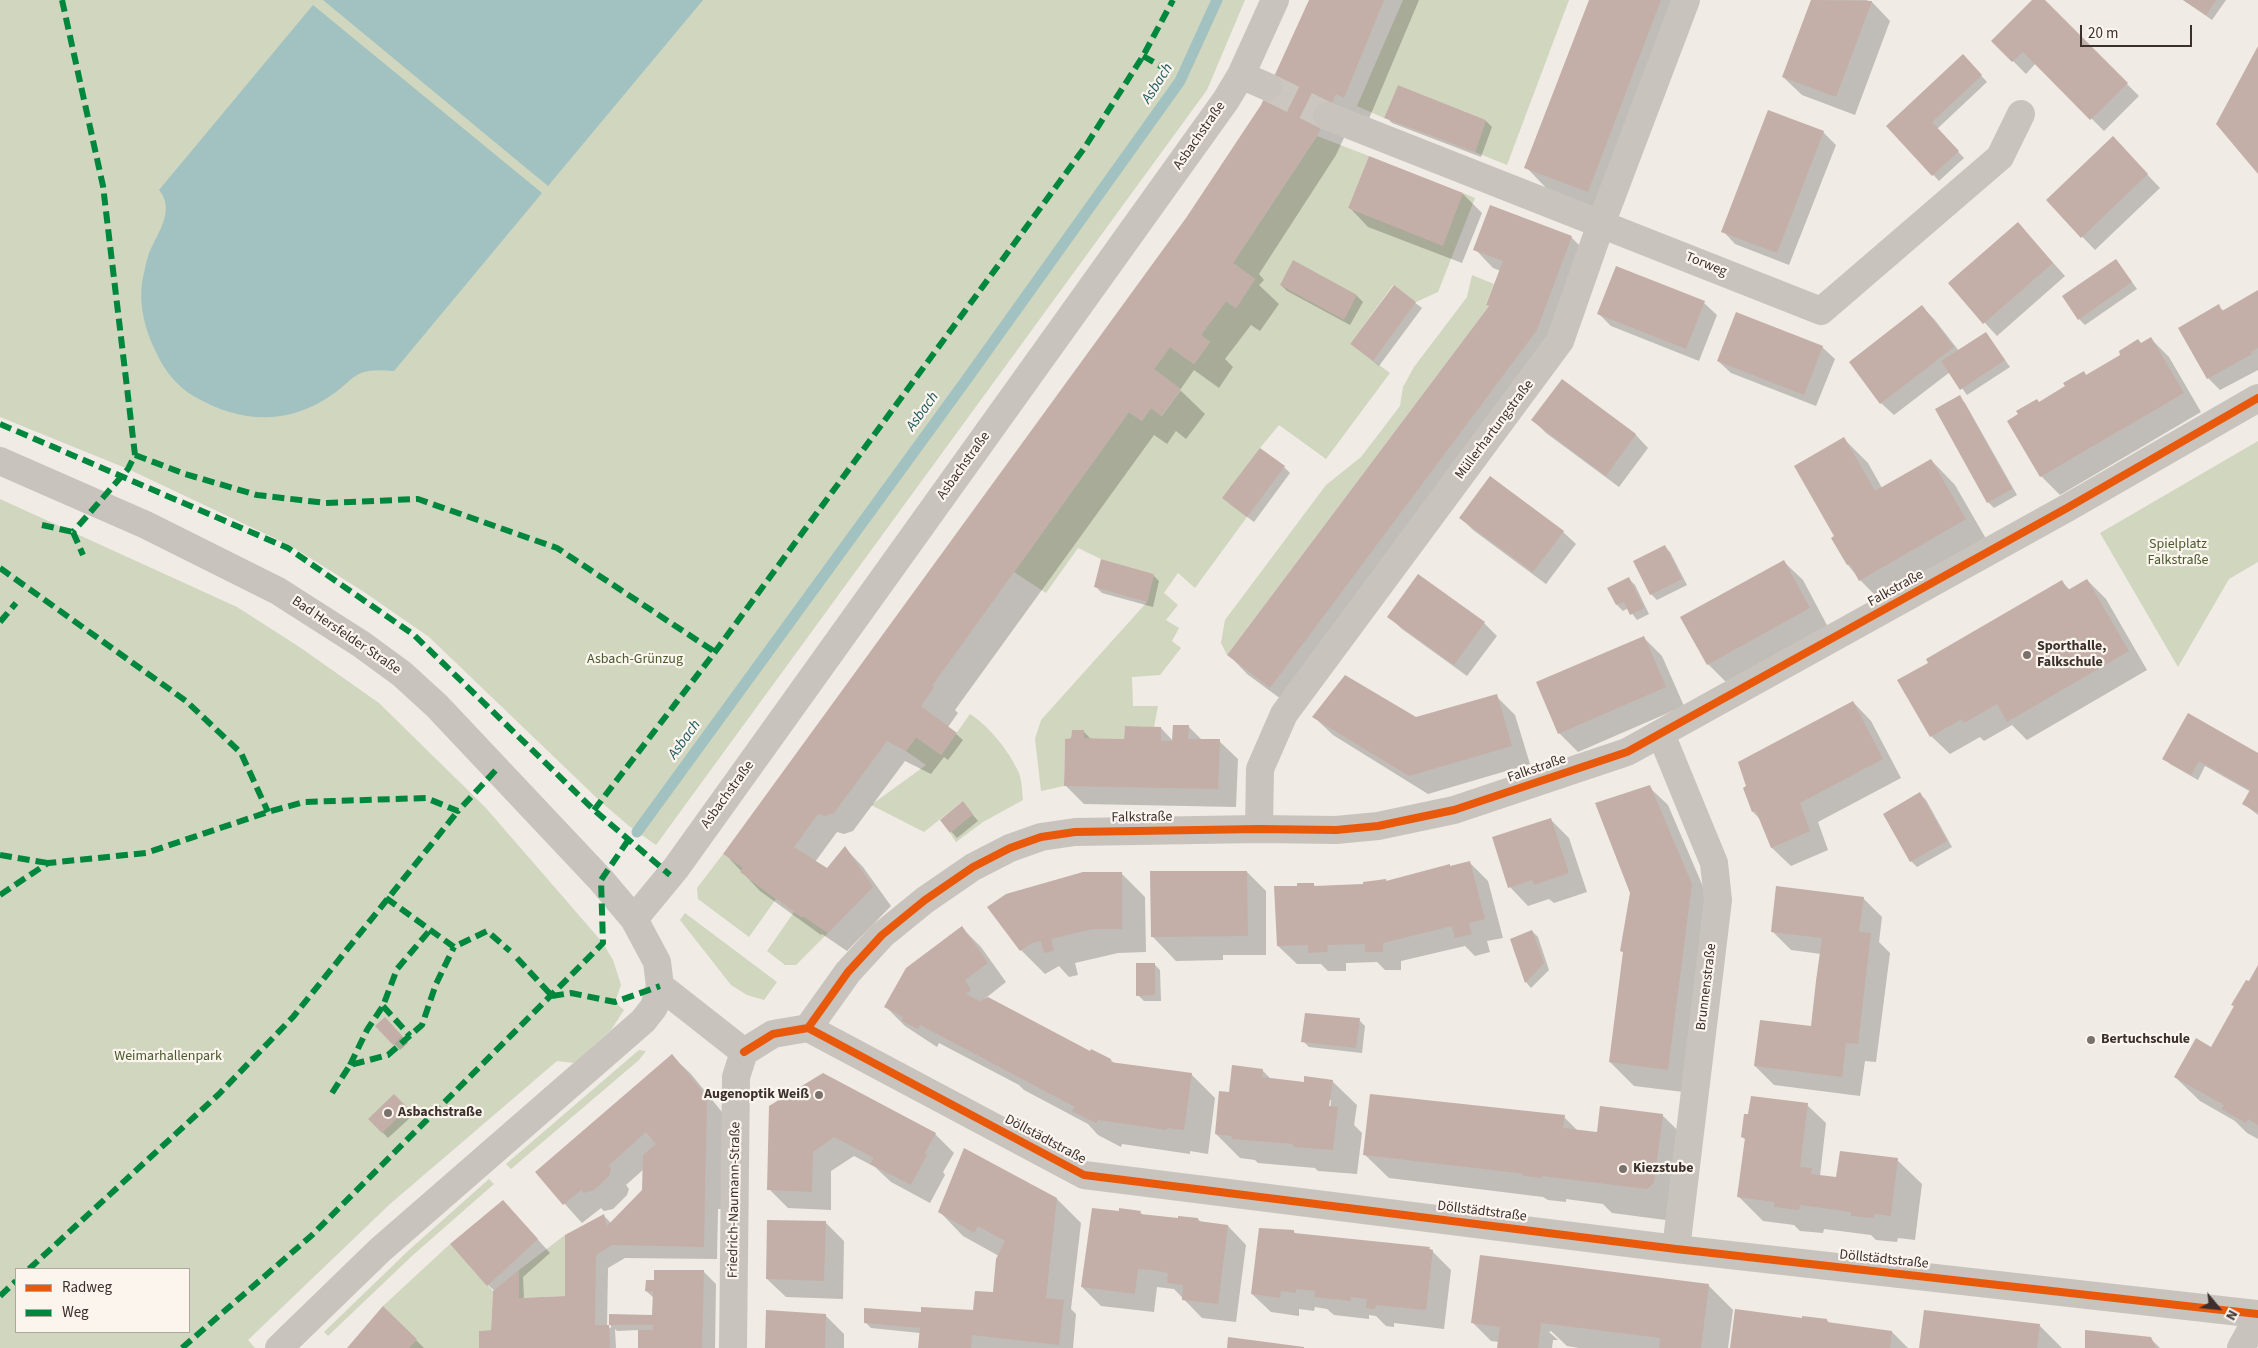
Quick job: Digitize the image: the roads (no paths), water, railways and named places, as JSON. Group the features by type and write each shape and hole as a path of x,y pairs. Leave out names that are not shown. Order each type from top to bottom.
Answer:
{"street":[{"name":"Asbachstraße","path":"634,919 687,852 1226,100 1241,74 1275,0"},
{"name":"Müllerhartungstraße","path":"1259,829 1260,770 1284,714 1560,341 1601,224 1686,0"},
{"path":"1241,74 1268,87"},
{"name":"Torweg","path":"1327,116 1820,311 2000,156 2021,114"},
{"name":"Falkstraße","path":"808,1028 848,972 882,936 925,900 973,867 1010,848 1040,837 1074,832 1259,829 1336,830 1378,826 1454,810 1627,752 2067,508 2258,398"},
{"name":"Bad Hersfelder Straße","path":"0,461 130,518 278,591 362,644 402,674 437,706 601,880 634,919 657,962 660,986"},
{"name":"Brunnenstraße","path":"1661,734 1714,863 1718,900 1676,1249"},
{"path":"279,1348 380,1250 643,1022 654,1007 660,986 744,1052 772,1034 808,1028"},
{"name":"Döllstädtstraße","path":"808,1028 1084,1175 1676,1249 2258,1316"},
{"name":"Friedrich-Naumann-Straße","path":"733,1348 736,1077 744,1052"},
{"path":"2241,1348 2258,1316"}],"water":[{"path":"323,0 703,0 548,186"},
{"path":"313,5 542,193 394,371 379,370 360,373 324,400 291,414 275,417 243,415 211,405 195,397 182,388 167,372 156,352 146,327 141,300 142,282 149,253 165,214 164,198 159,190"}],"waterway":[{"name":"Asbach","path":"637,832 964,383 1180,81 1217,0"}],"tunnel":[{"path":"1268,87 1327,116"}],"place":[{"name":"Sporthalle, Falkschule","path":"2027,655"},
{"name":"Bertuchschule","path":"2091,1040"},
{"name":"Augenoptik Weiß","path":"819,1095"},
{"name":"Asbachstraße","path":"388,1113"},
{"name":"Kiezstube","path":"1623,1169"}],"park label":[{"name":"Spielplatz Falkstraße","path":"2178,554"},
{"name":"Asbach-Grünzug","path":"635,660"},
{"name":"Weimarhallenpark","path":"168,1057"}]}
